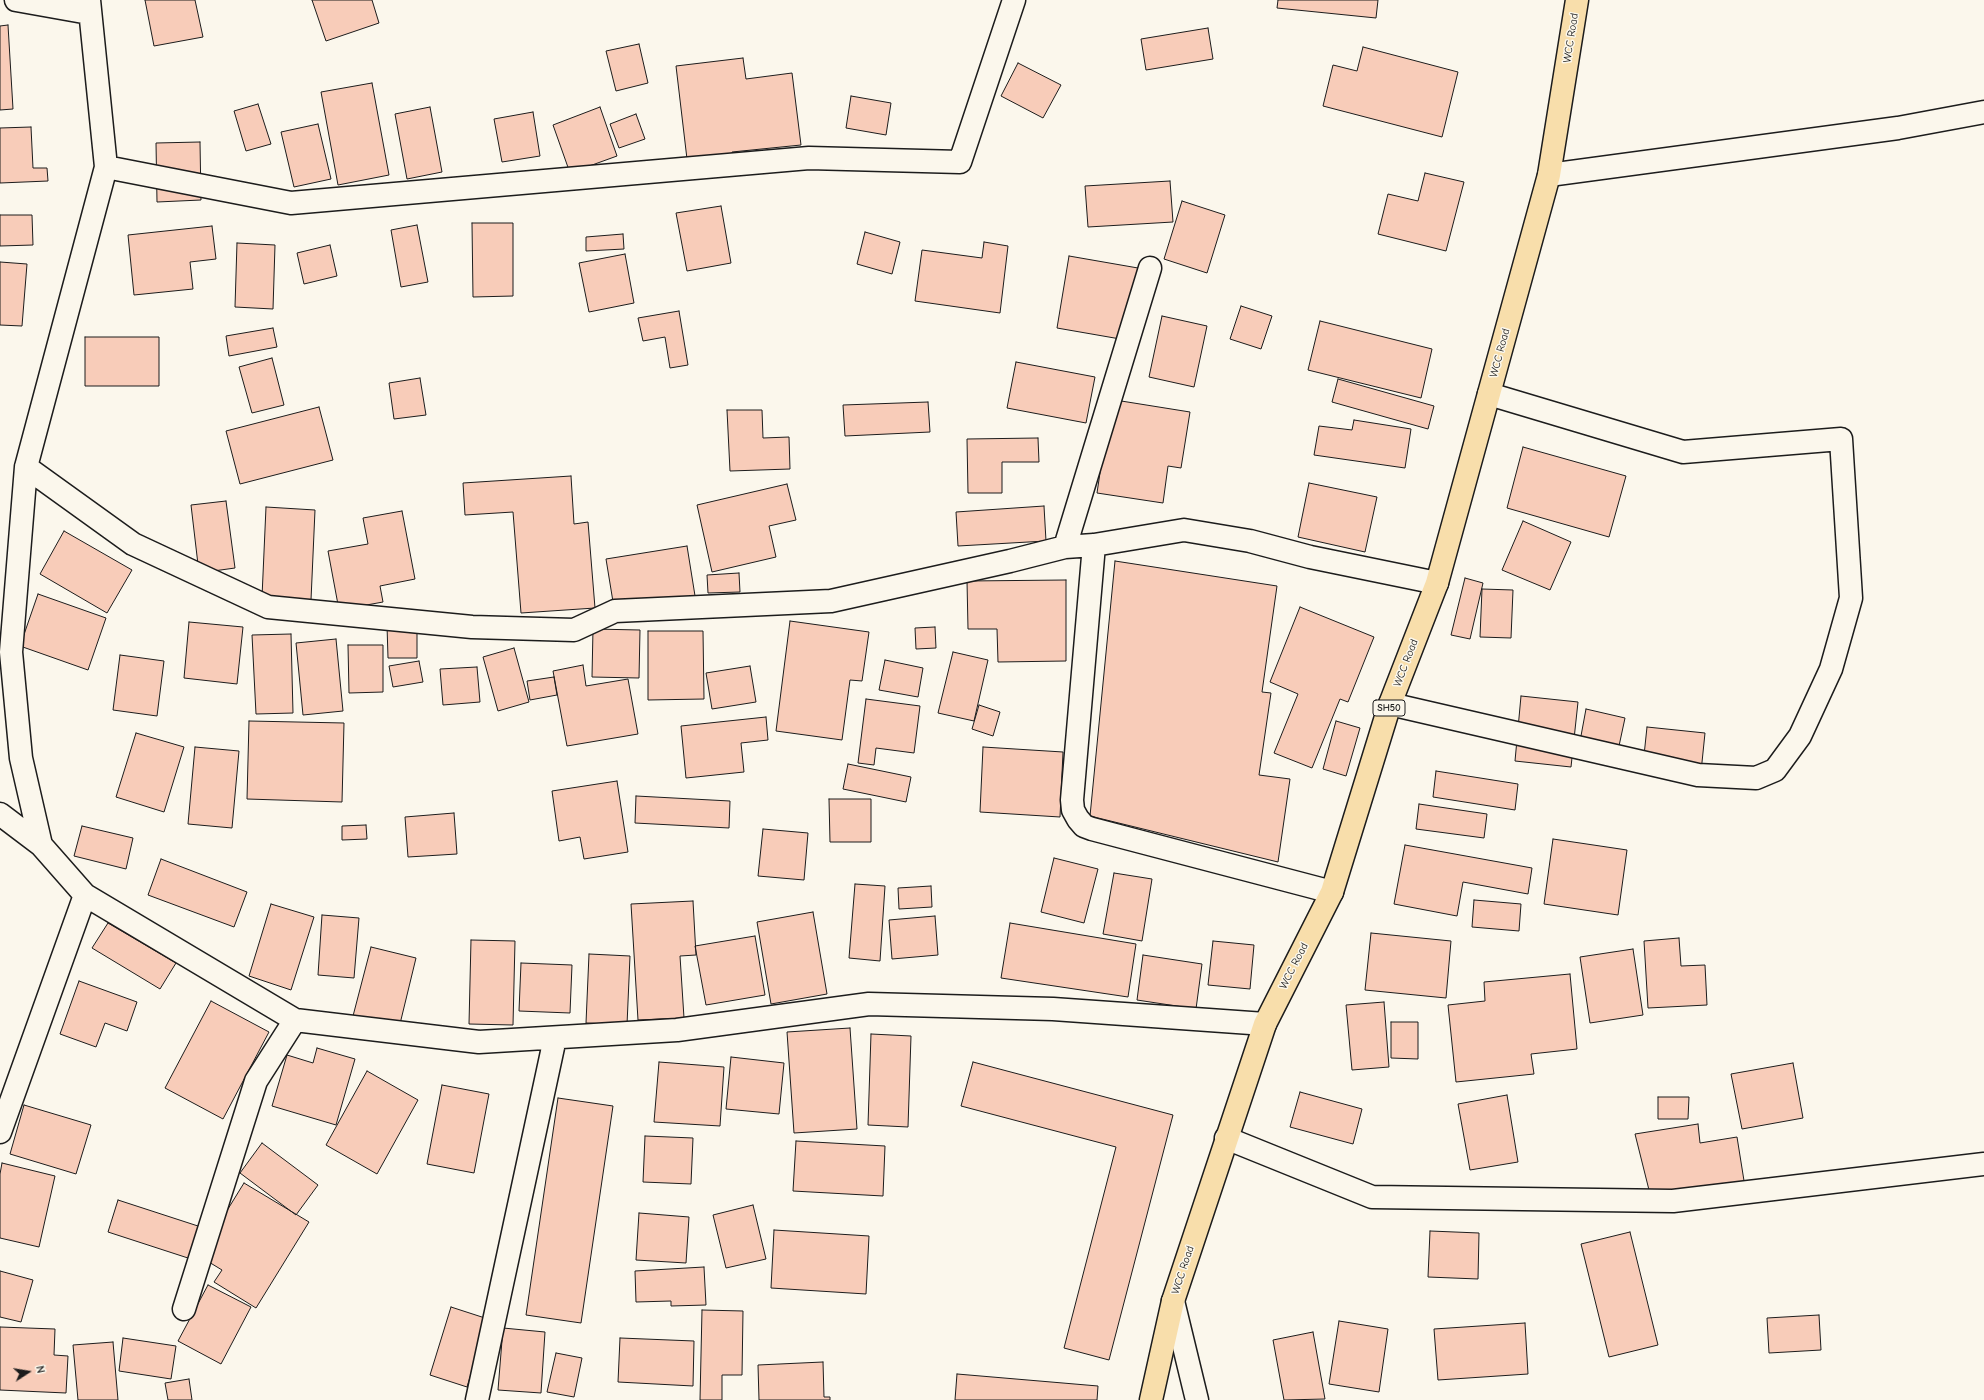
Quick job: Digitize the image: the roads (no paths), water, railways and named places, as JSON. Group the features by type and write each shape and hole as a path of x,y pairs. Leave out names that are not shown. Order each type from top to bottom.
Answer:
{"main road":[{"name":"WCC Road","path":"1151,1400 1173,1301 1264,1024 1332,892 1390,704 1437,583 1548,175 1577,0"}],"street":[{"path":"16,0 89,7 106,167 26,467 11,652 21,758 41,845"},
{"path":"106,167 291,203 809,158 960,162 1014,0"},
{"path":"1548,175 1898,128 1984,112"},
{"path":"1065,547 1150,268"},
{"path":"1390,704 1698,775 1756,778 1775,770 1800,736 1830,669 1851,598 1841,439 1683,452 1489,394"},
{"path":"26,467 133,544 268,607 472,627 574,630 615,611 831,601 1010,561 1065,547 1184,530 1250,541 1310,557 1437,583"},
{"path":"1094,544 1072,800 1073,810 1078,819 1084,826 1332,892"},
{"path":"0,814 41,845 85,895 295,1020 480,1042 677,1030 869,1004 1054,1009 1264,1024"},
{"path":"0,1132 85,895"},
{"path":"184,1309 256,1080 295,1020"},
{"path":"477,1400 555,1038"},
{"path":"1226,1138 1372,1197 1673,1201 1984,1164"},
{"path":"1173,1301 1197,1400"}]}
